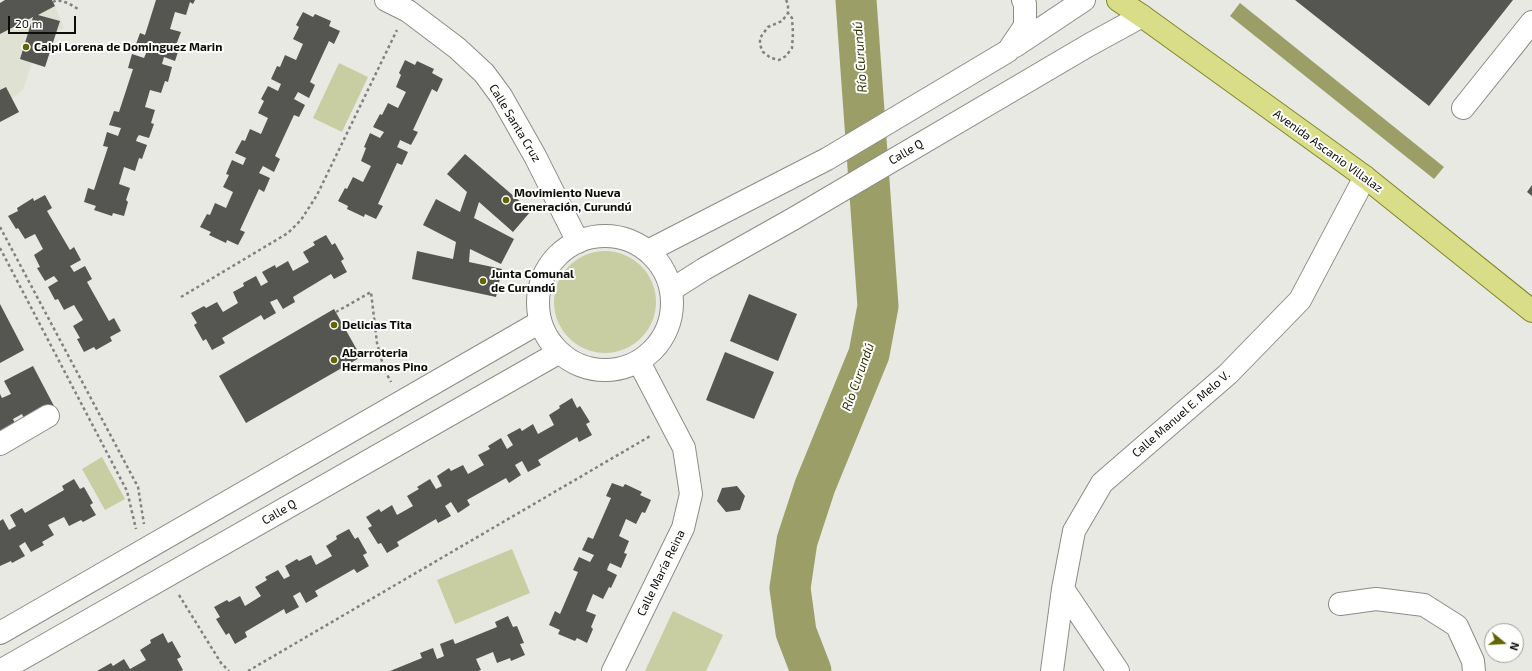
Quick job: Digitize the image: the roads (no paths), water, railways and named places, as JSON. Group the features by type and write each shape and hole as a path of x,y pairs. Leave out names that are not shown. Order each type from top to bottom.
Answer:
{"main road":[{"name":"Avenida Ascanio Villalaz","path":"1118,0 1365,177 1532,311"}],"street":[{"name":"Calle Santa Cruz","path":"386,0 408,11 445,38 484,73 501,96 535,156 578,242"},
{"path":"1008,51 1025,26 1025,4 1023,0"},
{"path":"648,251 827,159 1008,51 1084,0"},
{"name":"Calle Q","path":"671,290 704,269 1089,45 1142,16"},
{"path":"1463,108 1532,22"},
{"name":"Calle Manuel E. Melo V.","path":"1052,671 1063,589 1074,531 1102,483 1228,374 1300,300 1365,177"},
{"path":"607,236 622,238 636,243 648,251 662,269 671,290 672,311 666,331 655,348 639,362 623,369 606,371 589,370 572,363 558,353 547,339 540,322 537,303 540,284 549,266 562,252 578,242 592,237 607,236"},
{"path":"0,633 540,322"},
{"name":"Calle Q","path":"0,670 558,353"},
{"name":"Calle María Reina","path":"613,671 683,528 691,494 684,448 639,362"},
{"path":"0,444 48,416"},
{"path":"1063,589 1118,671"},
{"path":"1340,604 1376,599 1424,605 1457,626 1473,661 1474,671"}],"waterway":[{"name":"Río Curundú","path":"811,671 796,632 790,588 797,541 815,486 869,354 878,306 856,0"}],"place":[{"name":"Caipi Lorena de Dominguez Marin","path":"26,47"},
{"name":"Movimiento Nueva Generación, Curundú","path":"506,200"},
{"name":"Junta Comunal de Curundú","path":"483,281"},
{"name":"Delicias Tita","path":"334,325"},
{"name":"Abarroteria Hermanos Pino","path":"334,360"}]}
